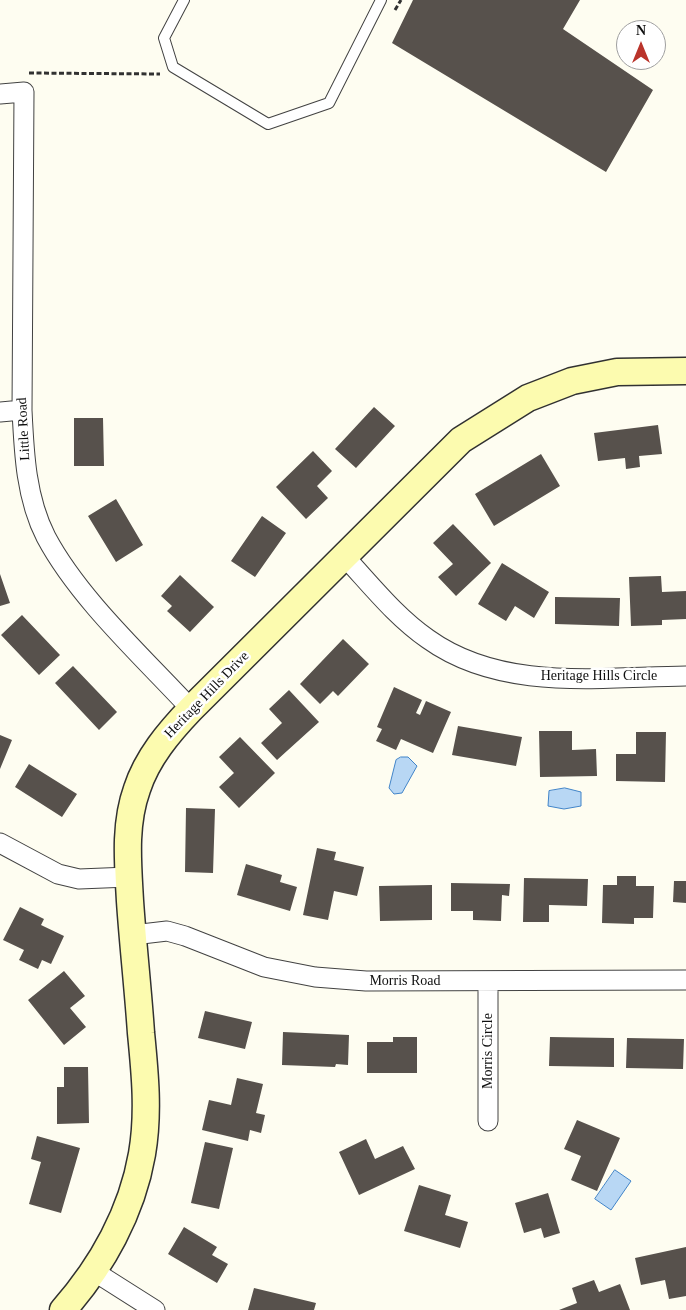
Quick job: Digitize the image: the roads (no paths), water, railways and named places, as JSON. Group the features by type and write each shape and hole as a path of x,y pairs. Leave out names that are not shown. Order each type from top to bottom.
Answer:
{"street":[{"name":"Little Road","path":"0,94 24,92 22,410 24,454 31,495 45,536 67,572 94,605 191,709"},
{"name":"Heritage Hills Drive","path":"64,1310 94,1272 111,1244 129,1200 142,1154 146,1107 129,877 129,824 136,789 151,757 173,728 191,709 461,440 528,398 572,381 617,372 686,371"},
{"path":"0,412 22,410"},
{"name":"Heritage Hills Circle","path":"344,556 395,611 421,634 466,660 508,673 552,678 686,676"},
{"path":"0,843 58,874 79,879 129,877"},
{"name":"Morris Road","path":"133,935 167,931 185,936 264,967 315,977 366,981 686,980"},
{"name":"Morris Circle","path":"488,981 488,1121"},
{"path":"94,1272 155,1310"}],"lane":[{"path":"184,0 164,38 173,67 268,124 329,103 382,0"}],"water":[{"path":"401,757 408,757 417,766 402,793 394,794 389,788 396,760"},
{"path":"565,788 581,792 581,806 564,809 548,806 549,791"},
{"path":"615,1170 631,1181 611,1210 595,1199"}]}
